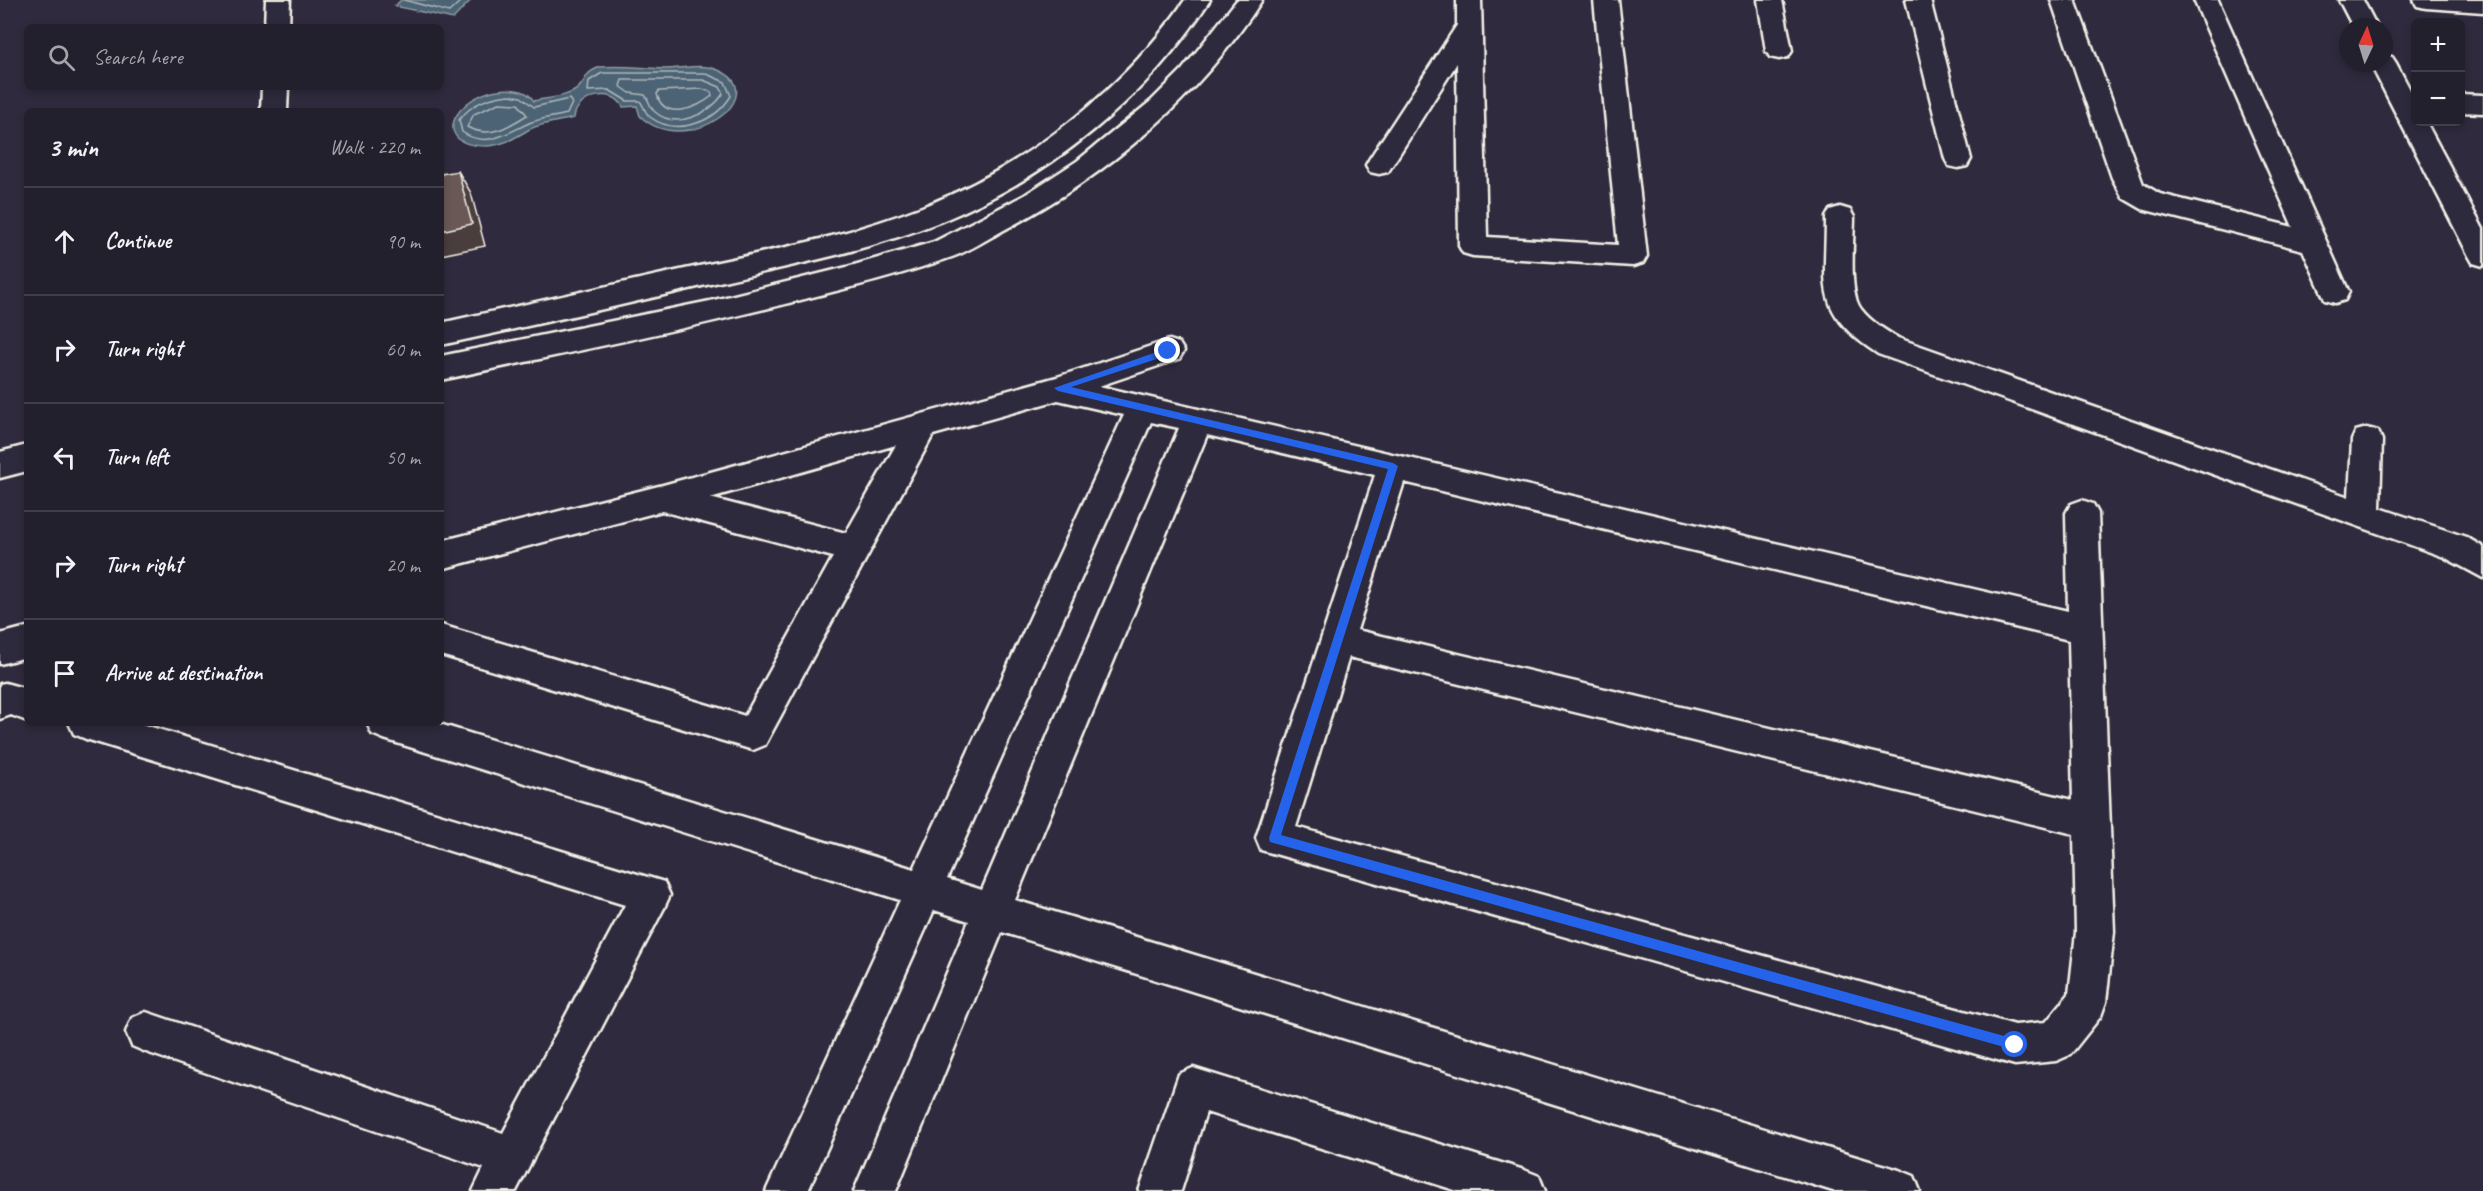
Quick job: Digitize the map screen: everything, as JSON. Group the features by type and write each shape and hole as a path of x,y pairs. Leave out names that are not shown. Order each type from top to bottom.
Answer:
{"street":[{"path":"277,24 278,0"},
{"path":"444,333 844,243 931,215 984,188 1052,147 1103,110 1153,61 1180,29 1198,0"},
{"path":"444,367 608,334 847,278 944,249 1033,203 1086,168 1160,107 1191,76 1250,0"},
{"path":"1470,12 1473,246 1634,256 1606,0"},
{"path":"1770,0 1779,51"},
{"path":"1918,0 1958,159"},
{"path":"2063,0 2126,178 2133,191 2152,202 2314,243"},
{"path":"2205,0 2336,292"},
{"path":"2350,0 2359,18"},
{"path":"2435,0 2483,3"},
{"path":"1379,165 1470,12"},
{"path":"2389,72 2409,100 2470,211 2483,256"},
{"path":"274,108 275,90"},
{"path":"2465,103 2483,104"},
{"path":"1840,218 1840,292 1847,313 1865,332 1888,346 2026,397 2455,547 2483,564"},
{"path":"608,334 610,297"},
{"path":"444,554 663,498 1058,388 1168,351"},
{"path":"1058,388 2085,629"},
{"path":"787,1191 1143,407"},
{"path":"875,1191 1197,420"},
{"path":"444,641 753,734 922,426"},
{"path":"2364,514 2367,440"},
{"path":"0,465 24,459"},
{"path":"1393,466 1274,838 2015,1045 2056,1041 2087,1002 2095,932 2082,513"},
{"path":"663,498 854,549"},
{"path":"1338,640 2091,821"},
{"path":"0,649 24,643"},
{"path":"0,704 5,698 24,704"},
{"path":"96,726 651,895 494,1191"},
{"path":"394,726 1899,1191"},
{"path":"146,1032 513,1157"},
{"path":"1160,1191 1193,1088 1524,1191"}],"water":[{"path":"401,0 471,0 453,19 395,6"},
{"path":"600,67 712,68 733,80 736,93 731,107 718,118 700,127 680,131 659,128 640,116 637,106 623,107 618,101 604,95 595,96 581,104 574,118 535,127 499,144 487,146 467,143 456,136 453,126 457,115 466,104 480,95 497,90 516,90 531,96 534,101 559,96 576,90 589,73"}],"building":[{"path":"458,171 472,224 444,230 444,173"}],"route":[{"path":"1168,351 1058,388 1393,466 1274,838 2015,1045"}]}
